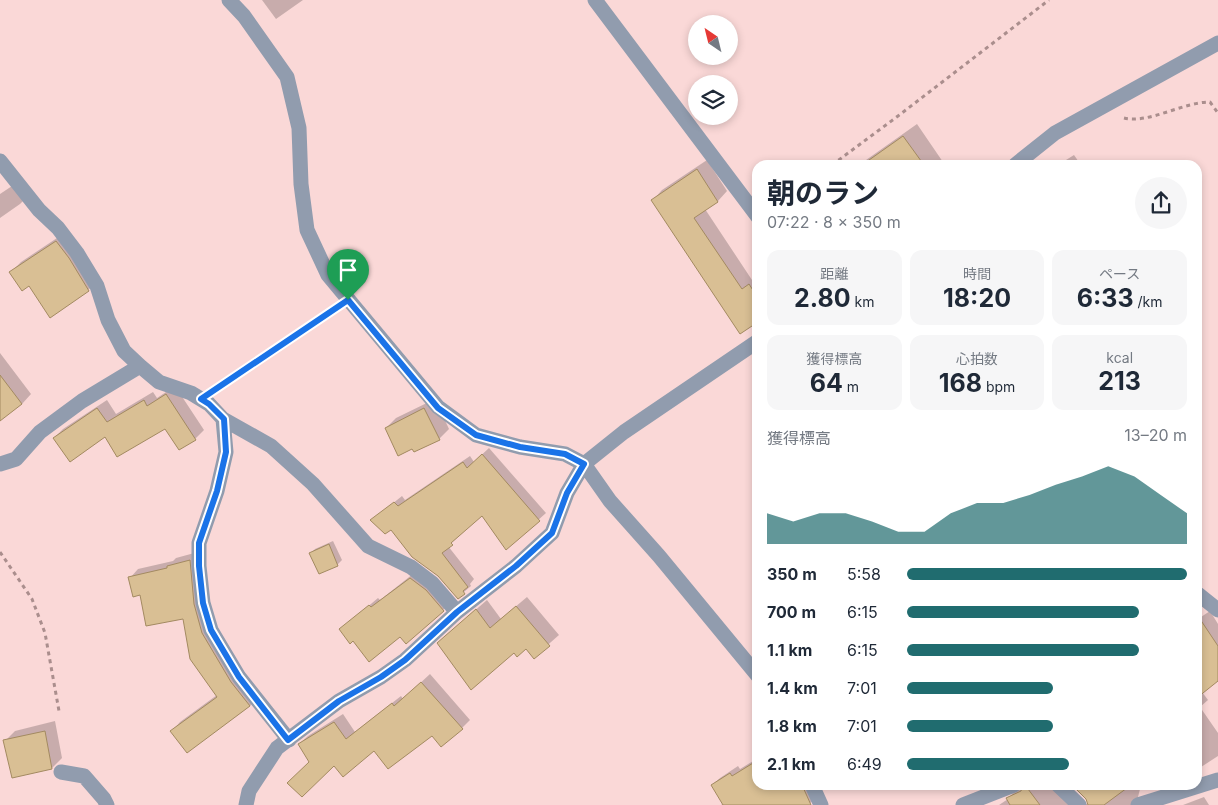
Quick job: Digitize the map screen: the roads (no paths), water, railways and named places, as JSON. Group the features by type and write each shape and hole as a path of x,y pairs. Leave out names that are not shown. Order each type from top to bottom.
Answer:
{"street":[{"path":"229,0 244,16 287,77 299,128 301,184 307,230 328,275 438,408 476,435 520,447 565,454 584,464 610,501 659,556 752,669"},
{"path":"595,0 752,209"},
{"path":"1021,160 1054,133 1218,43"},
{"path":"0,161 77,253 97,286 108,320 124,351 160,382 191,393 209,404 224,419 271,446 312,484 368,546 411,567 432,583 457,612"},
{"path":"246,805 249,791 276,748 339,701 381,677 405,660 457,612 516,566 552,533 567,493 584,464 624,432 752,345"},
{"path":"0,464 16,459 40,432 82,402 140,366"},
{"path":"224,419 226,452 217,491 199,543 199,566 203,603 211,630 239,677 288,740"},
{"path":"1202,597 1218,610"},
{"path":"61,772 84,776 107,805"},
{"path":"1202,785 1218,780"},
{"path":"814,790 821,805"},
{"path":"963,805 1001,790"},
{"path":"1063,790 1078,805"},
{"path":"1138,805 1186,790"}]}
